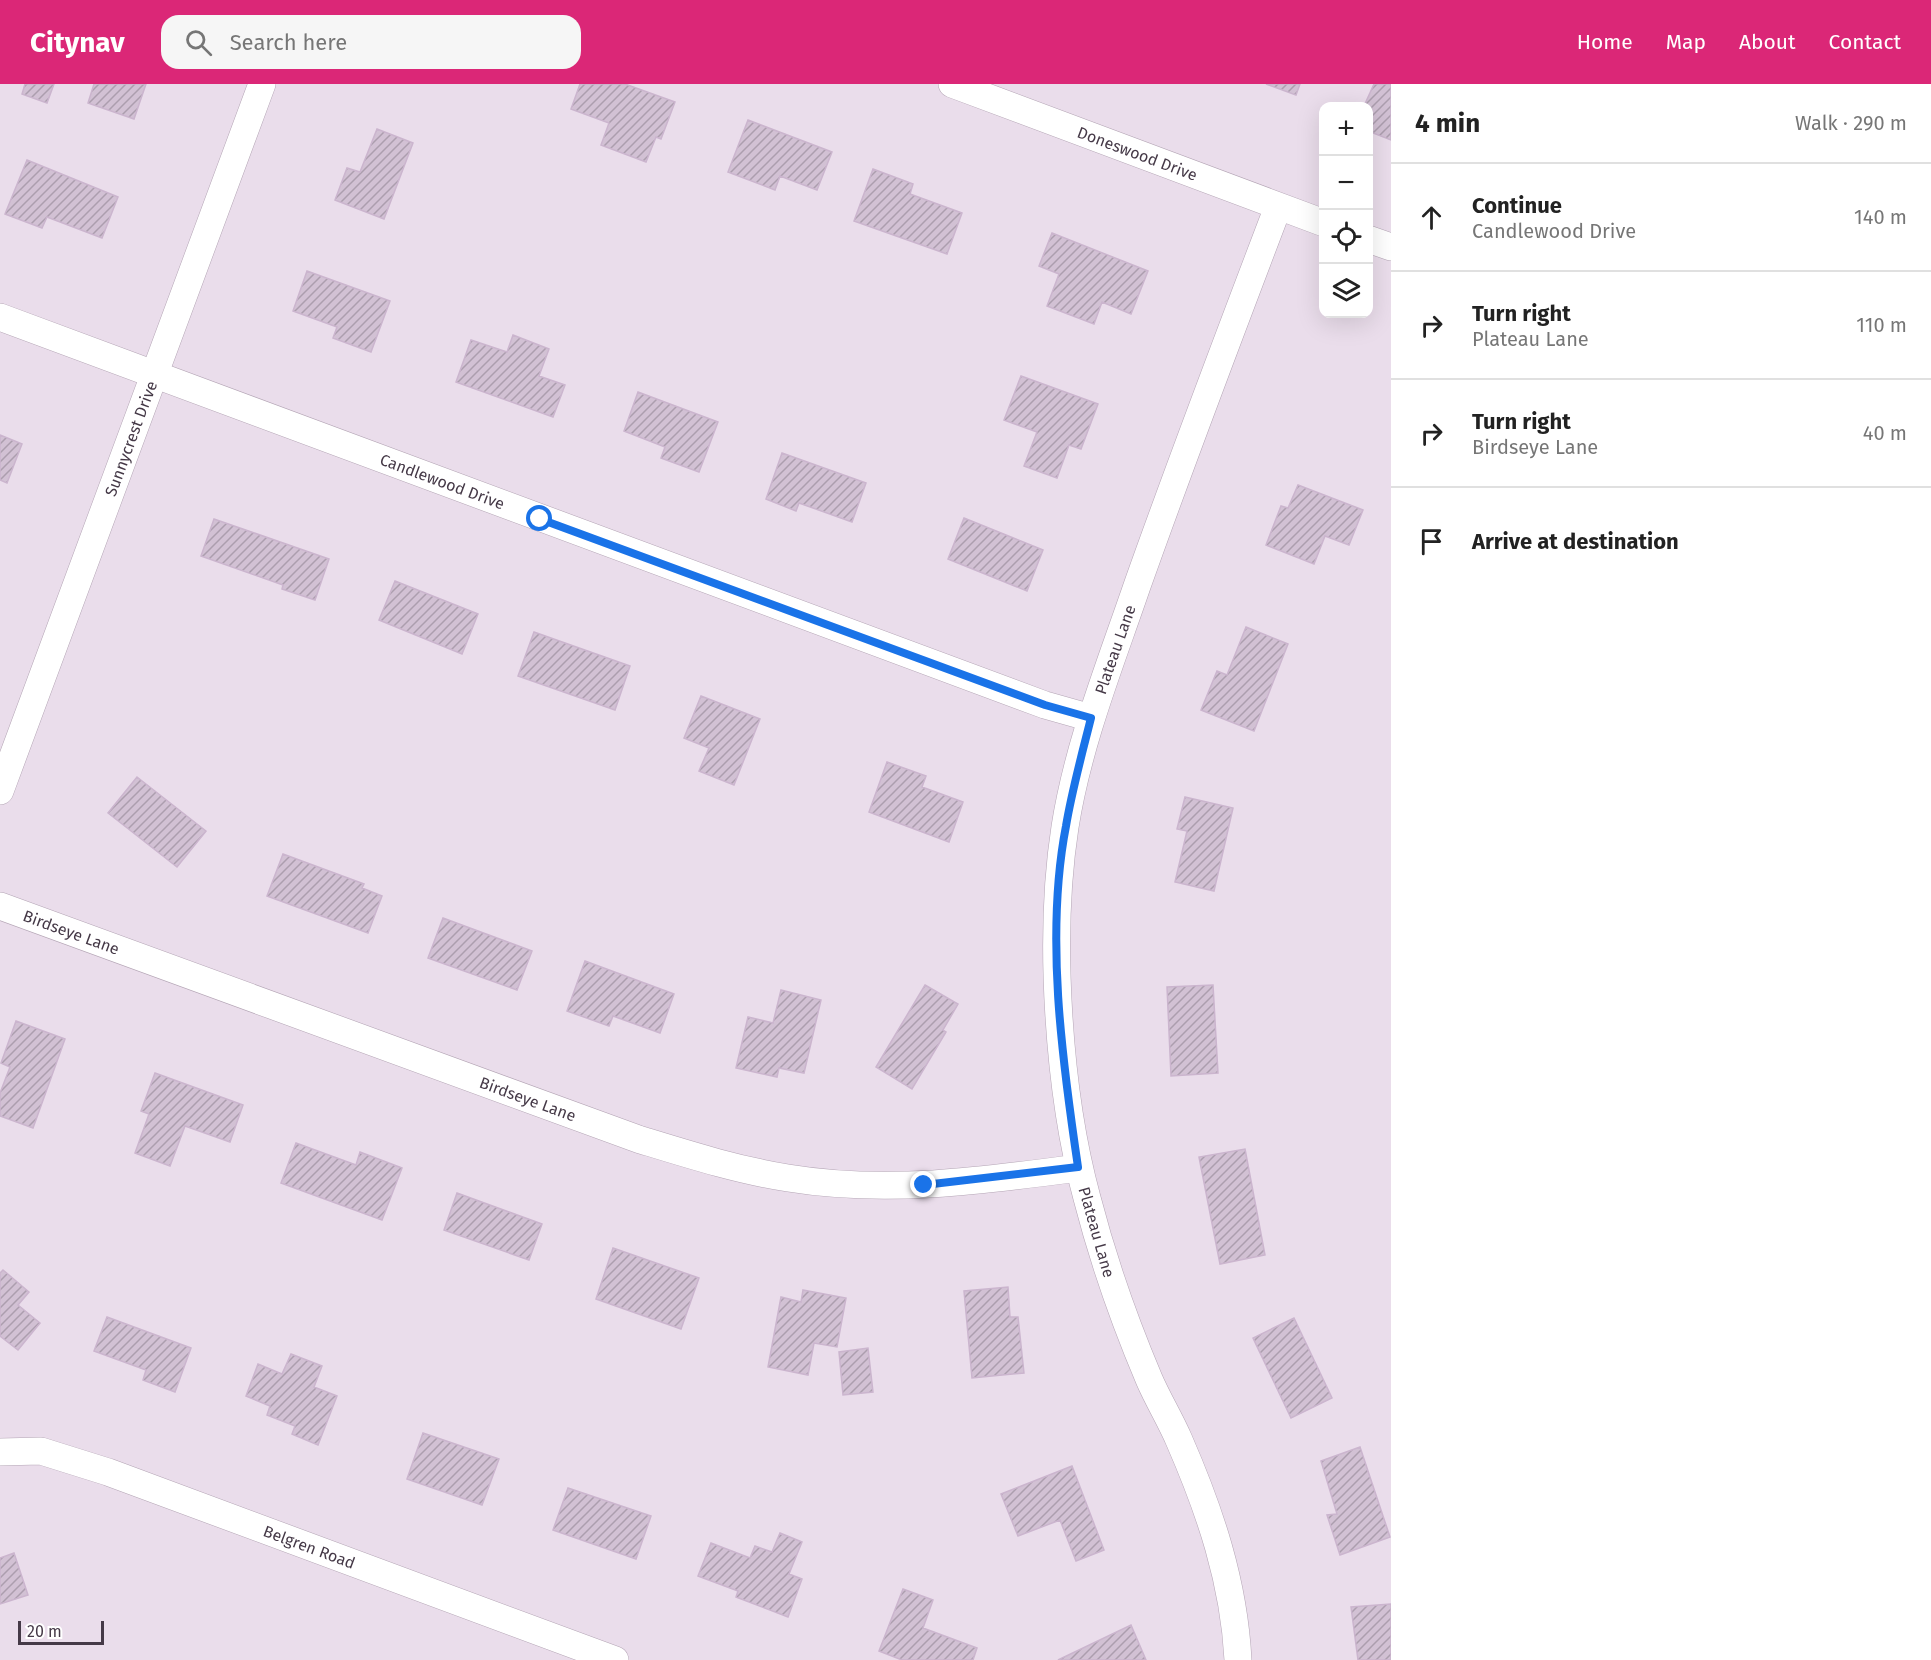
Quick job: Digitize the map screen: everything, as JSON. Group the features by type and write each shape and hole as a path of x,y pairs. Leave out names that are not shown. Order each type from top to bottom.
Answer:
{"street":[{"name":"Sunnycrest Drive","path":"0,791 262,84"},
{"name":"Doneswood Drive","path":"952,84 1319,222"},
{"name":"Plateau Lane","path":"1238,1660 1232,1601 1222,1552 1182,1448 1127,1326 1103,1260 1078,1167 1060,1017 1057,922 1065,827 1091,718 1164,511 1278,207"},
{"path":"1373,241 1391,247"},
{"name":"Candlewood Drive","path":"0,317 1045,705 1091,718"},
{"name":"Birdseye Lane","path":"0,906 638,1139 720,1164 789,1179 866,1185 936,1185 1078,1167"},
{"name":"Belgren Road","path":"0,1452 41,1451 108,1472 615,1660"}],"shaded area":[{"path":"0,84 1391,84 1391,1660 0,1660"}],"building":[{"path":"25,84 54,84 47,103 22,94"},
{"path":"94,84 146,84 134,119 88,103"},
{"path":"580,84 625,84 675,102 661,139 656,137 646,162 601,145 609,123 571,109"},
{"path":"1266,84 1300,84 1296,95"},
{"path":"1374,84 1391,84 1391,140 1373,133 1373,102 1366,102"},
{"path":"748,120 832,152 817,190 780,176 775,190 728,172"},
{"path":"377,129 413,143 384,219 335,200 347,168 360,172"},
{"path":"27,160 118,197 102,238 47,217 42,228 5,214"},
{"path":"873,169 913,184 910,194 962,213 947,254 854,221"},
{"path":"1052,233 1148,271 1131,314 1102,302 1094,324 1047,306 1059,274 1039,266"},
{"path":"307,271 390,301 371,352 333,338 337,327 293,311"},
{"path":"513,335 549,349 539,376 565,385 553,417 456,382 471,340 507,352"},
{"path":"1021,376 1098,404 1081,449 1069,445 1057,478 1024,466 1037,432 1004,420"},
{"path":"638,392 718,422 699,472 661,458 665,447 624,431"},
{"path":"0,435 22,444 7,483 0,480"},
{"path":"782,453 866,483 852,522 799,503 796,511 766,499"},
{"path":"1298,485 1363,510 1349,545 1325,536 1314,564 1266,545 1281,506 1288,508"},
{"path":"964,518 1043,550 1027,591 948,559"},
{"path":"214,519 329,559 315,600 282,589 283,585 201,556"},
{"path":"395,581 478,614 462,654 379,620"},
{"path":"1246,627 1288,644 1254,731 1201,710 1217,671 1227,675"},
{"path":"534,632 630,666 615,710 518,676"},
{"path":"701,696 760,719 734,785 699,771 709,748 684,738"},
{"path":"887,762 926,776 922,787 963,802 949,842 869,812"},
{"path":"137,777 206,831 177,867 108,813"},
{"path":"1185,797 1233,808 1214,891 1175,882 1187,831 1177,829"},
{"path":"283,854 364,884 362,888 382,896 368,933 267,896"},
{"path":"443,918 532,951 517,990 428,958"},
{"path":"585,961 674,994 660,1033 613,1016 609,1026 567,1011"},
{"path":"925,985 958,1004 943,1030 946,1032 912,1089 876,1067"},
{"path":"1213,985 1218,1073 1171,1076 1167,987"},
{"path":"781,990 821,1000 804,1073 779,1068 777,1077 736,1068 748,1017 773,1023"},
{"path":"16,1021 65,1039 33,1128 0,1116 0,1093 10,1067 1,1063"},
{"path":"155,1073 243,1105 230,1142 185,1126 170,1166 135,1153 149,1114 141,1111"},
{"path":"296,1143 356,1165 360,1152 402,1168 382,1220 281,1183"},
{"path":"1245,1149 1265,1255 1220,1264 1199,1157"},
{"path":"457,1193 542,1224 529,1260 444,1230"},
{"path":"613,1248 699,1278 681,1329 596,1299"},
{"path":"3,1270 29,1292 18,1305 40,1323 18,1350 0,1336 0,1273"},
{"path":"1008,1287 1010,1317 1018,1317 1024,1373 972,1378 964,1291"},
{"path":"803,1290 846,1298 837,1347 814,1343 808,1375 768,1367 781,1297 801,1302"},
{"path":"107,1317 191,1348 175,1392 143,1380 146,1370 94,1351"},
{"path":"1294,1318 1332,1398 1291,1418 1253,1338"},
{"path":"868,1348 873,1392 843,1395 839,1352"},
{"path":"291,1354 322,1366 314,1387 337,1396 318,1445 292,1434 295,1426 267,1415 270,1406 246,1396 258,1364 282,1374"},
{"path":"423,1433 499,1459 482,1505 407,1479"},
{"path":"1360,1447 1390,1537 1340,1555 1327,1515 1337,1514 1321,1461"},
{"path":"1072,1466 1104,1550 1076,1561 1060,1520 1018,1536 1001,1494"},
{"path":"568,1488 651,1516 636,1559 553,1530"},
{"path":"780,1533 802,1542 789,1574 802,1579 788,1617 736,1597 738,1591 698,1576 711,1543 750,1558 755,1546 772,1552"},
{"path":"14,1553 28,1595 0,1604 0,1558"},
{"path":"903,1589 933,1600 923,1628 977,1648 973,1660 902,1660 879,1651"},
{"path":"1391,1604 1391,1660 1358,1660 1351,1607"},
{"path":"1131,1625 1146,1660 1058,1660"}],"route":[{"path":"540,519 1045,705 1091,718 1065,827 1057,922 1060,1017 1068,1099 1078,1167 982,1181 924,1185"}]}
